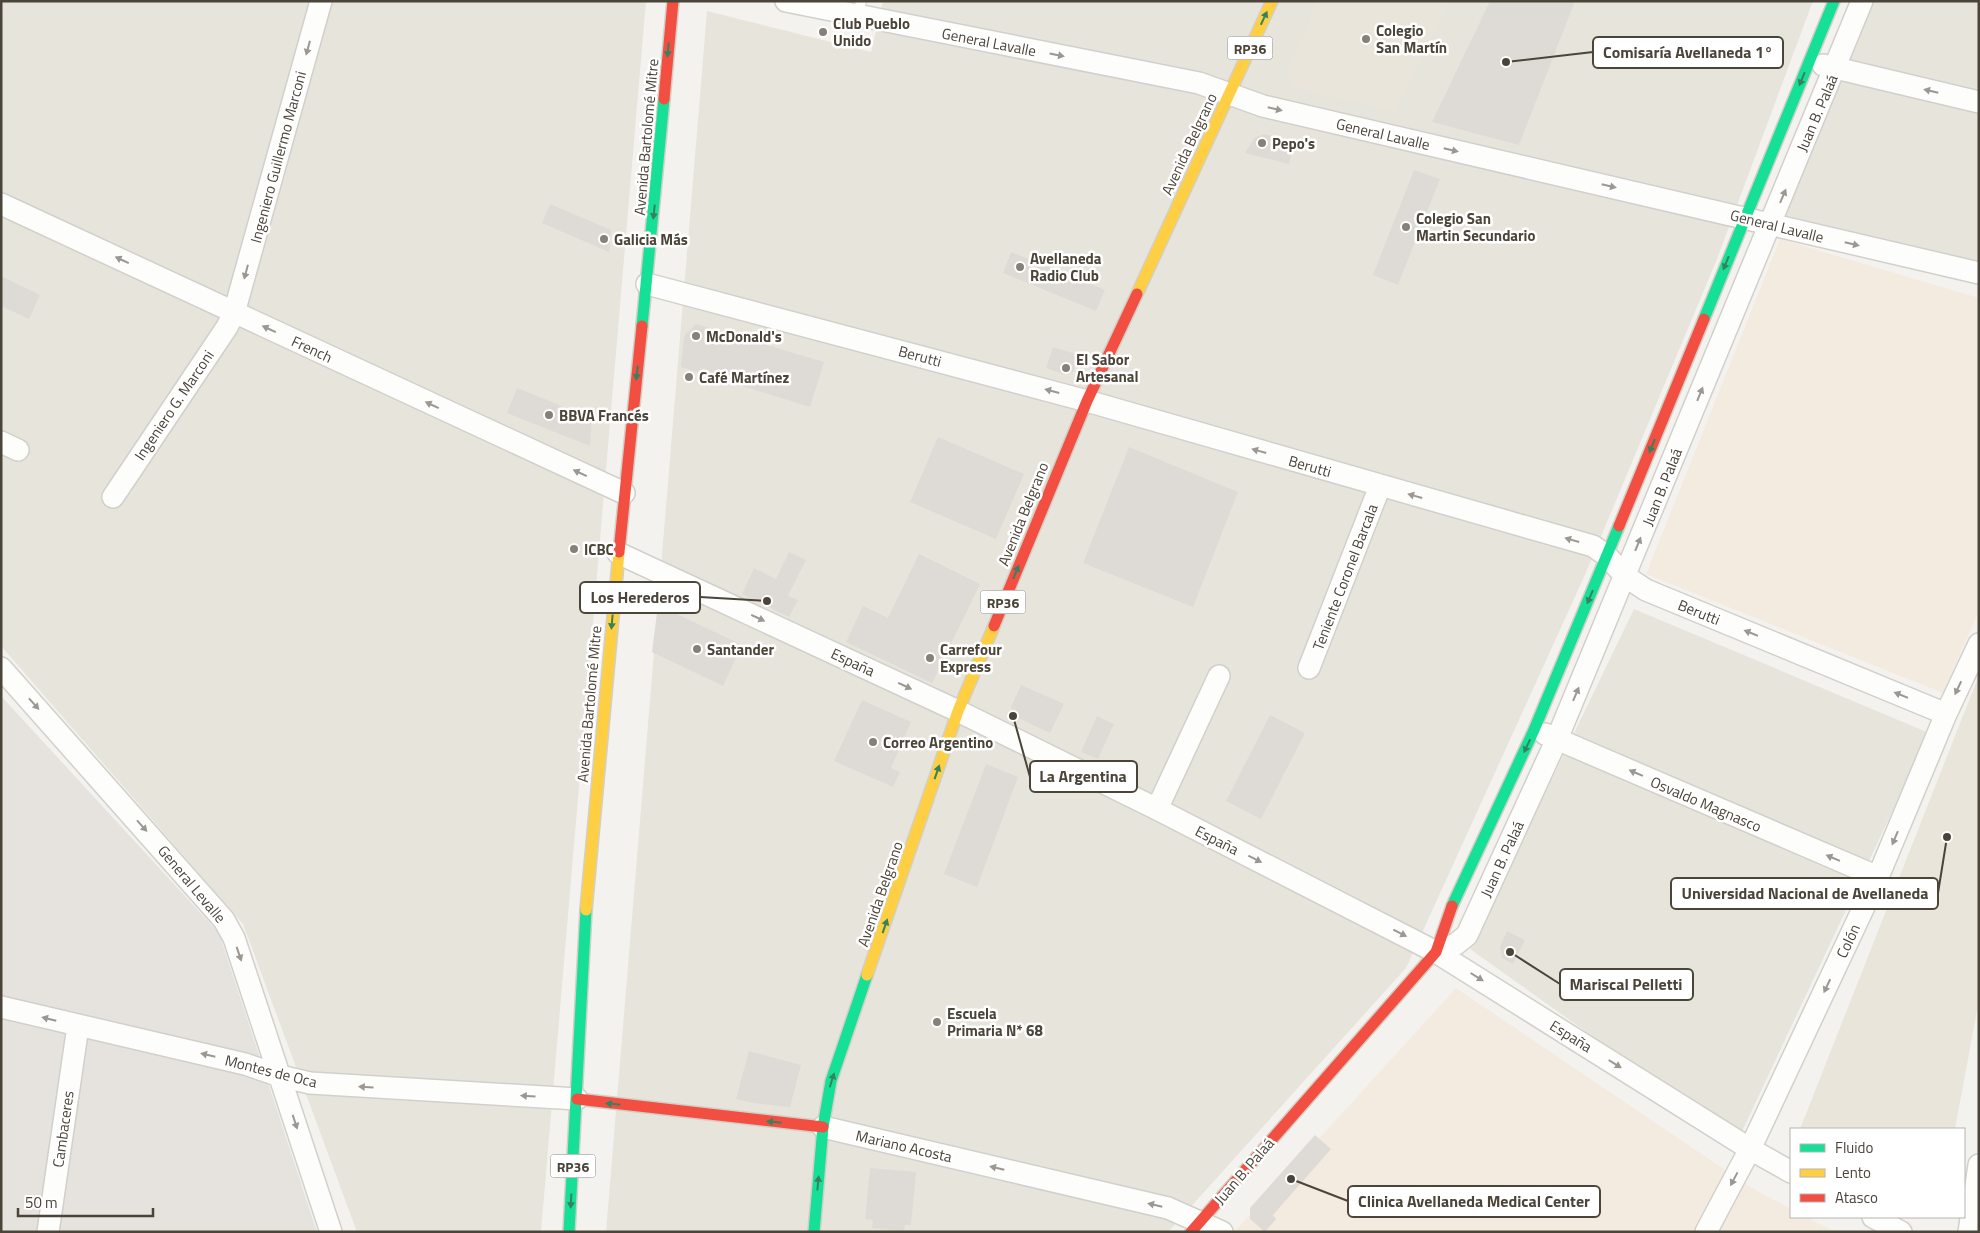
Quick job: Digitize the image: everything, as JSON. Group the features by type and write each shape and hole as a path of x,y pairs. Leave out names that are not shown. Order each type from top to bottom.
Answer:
{"main road":[{"name":"Avenida Bartolomé Mitre","path":"570,1232 586,910 618,553 647,284 673,1"},
{"name":"Avenida Belgrano","path":"814,1232 823,1127 831,1081 958,711 1087,400 1272,1"},
{"name":"Juan B. Palaá","path":"1196,1226 1436,952 1447,918 1534,730 1607,556 1834,1"},
{"name":"Mariano Acosta","path":"577,1099 823,1127"}],"street":[{"name":"Ingeniero Guillermo Marconi","path":"234,313 321,1"},
{"name":"General Lavalle","path":"786,1 860,9 1199,83 1263,106 1979,273"},
{"name":"Juan B. Palaá","path":"1436,952 1456,944 1467,935 1557,739 1836,68 1862,1"},
{"path":"1810,60 1979,102"},
{"name":"French","path":"1,204 624,494"},
{"name":"Berutti","path":"647,284 1087,400 1593,546 1607,556 1625,576 1646,590 1946,714"},
{"name":"Ingeniero G. Marconi","path":"113,496 222,335 234,313"},
{"name":"Teniente Coronel Barcala","path":"1309,668 1380,486"},
{"name":"España","path":"618,553 958,711 1157,809 1436,952 1750,1149 1790,1171"},
{"name":"Colón","path":"1706,1232 1750,1149 1878,877 1946,714 1979,644"},
{"name":"General Levalle","path":"1,668 224,920 234,938 331,1232"},
{"path":"1157,809 1219,676"},
{"name":"Osvaldo Magnasco","path":"1534,730 1878,877"},
{"name":"Montes de Oca","path":"1,1007 244,1064 280,1076 310,1083 577,1099"},
{"name":"Cambaceres","path":"48,1232 78,1026"},
{"name":"Mariano Acosta","path":"823,1127 1168,1208 1196,1226 1222,1232"},
{"path":"1969,1232 1979,1165"},
{"path":"1875,1218 1901,1232"}],"shaded area":[{"path":"1,1 646,1 541,1232 357,1232 243,924 1,646"},
{"path":"883,1 1813,1 1717,259 1584,577 1406,968 1168,1232 606,1232 707,11 871,52"},
{"name":"Colegio San Martín","path":"1318,1 1448,1 1395,112 1294,87 1286,76"},
{"path":"1867,1 1979,1 1979,264 1768,219"},
{"path":"1780,239 1979,298 1979,611 1943,693 1646,574"},
{"path":"1634,609 1929,733 1738,1140 1470,949"},
{"path":"1979,675 1979,1000 1955,1128 1800,1128"},
{"path":"1,696 219,933 317,1232 1,1232"},
{"path":"1456,988 1752,1188 1790,1208 1790,1218 1808,1218 1835,1232 1234,1232"}],"building":[{"path":"1490,1 1575,1 1519,145 1432,122"},
{"path":"1264,134 1294,141 1289,164 1245,153 1254,138"},
{"name":"Colegio San Martin Secundario","path":"1414,170 1440,179 1398,285 1373,275"},
{"path":"550,204 611,230 609,252 542,223"},
{"path":"1011,252 1105,290 1096,311 1003,273"},
{"path":"1,276 40,295 29,319 1,306"},
{"path":"696,324 824,362 810,407 681,367 684,336"},
{"path":"1053,347 1079,355 1073,372 1063,374 1046,368"},
{"name":"BBVA Francés","path":"517,388 592,418 590,446 507,413"},
{"path":"938,437 1024,474 996,539 910,502"},
{"path":"1129,447 1238,492 1193,607 1083,563"},
{"path":"789,552 806,560 788,596 798,600 789,617 742,594 754,568 776,579"},
{"path":"919,554 980,584 932,683 846,642 863,606 888,618"},
{"name":"Santander","path":"658,605 742,645 723,686 652,652"},
{"path":"1021,685 1064,704 1050,733 1014,716 1011,707"},
{"name":"Correo Argentino","path":"862,700 911,722 891,768 900,772 893,787 834,761"},
{"path":"1270,715 1305,733 1261,819 1226,801"},
{"path":"1097,716 1114,724 1098,759 1081,752"},
{"path":"986,764 1018,777 977,887 944,874"},
{"path":"1507,931 1525,940 1513,964 1502,958 1500,947"},
{"path":"749,1051 801,1065 790,1107 736,1099"},
{"path":"1315,1135 1331,1149 1273,1215 1276,1219 1265,1232 1250,1219 1250,1208"},
{"path":"870,1168 916,1172 911,1225 905,1225 904,1231 872,1228 873,1220 865,1219"}],"traffic: fast":[{"path":"1704,319 1834,1"},
{"path":"642,326 664,99"},
{"path":"1452,906 1534,730 1619,526"},
{"path":"569,1232 586,910"},
{"path":"814,1232 823,1127 831,1081 867,975"}],"traffic: slow":[{"path":"1137,294 1272,1"},
{"path":"586,910 619,552"},
{"path":"867,975 958,711 994,626"}],"traffic: jam":[{"path":"664,99 673,1"},
{"path":"994,626 1087,401 1137,294"},
{"path":"1619,526 1704,319"},
{"path":"619,552 642,326"},
{"path":"1191,1232 1436,952 1452,906"},
{"path":"577,1099 823,1127"}],"place":[{"name":"Club Pueblo Unido","path":"823,32"},
{"name":"Colegio San Martín","path":"1366,39"},
{"name":"Comisaría Avellaneda 1°","path":"1506,62"},
{"name":"Pepo's","path":"1262,143"},
{"name":"Colegio San Martin Secundario","path":"1406,227"},
{"name":"Galicia Más","path":"604,239"},
{"name":"Avellaneda Radio Club","path":"1020,267"},
{"name":"McDonald's","path":"696,336"},
{"name":"El Sabor Artesanal","path":"1066,368"},
{"name":"Café Martínez","path":"689,377"},
{"name":"BBVA Francés","path":"549,415"},
{"name":"ICBC","path":"574,549"},
{"name":"Los Herederos","path":"767,601"},
{"name":"Santander","path":"697,649"},
{"name":"Carrefour Express","path":"930,658"},
{"name":"La Argentina","path":"1013,716"},
{"name":"Correo Argentino","path":"873,742"},
{"name":"Universidad Nacional de Avellaneda","path":"1947,837"},
{"name":"Mariscal Pelletti","path":"1510,952"},
{"name":"Escuela Primaria N* 68","path":"937,1022"},
{"name":"Clinica Avellaneda Medical Center","path":"1291,1179"}]}
